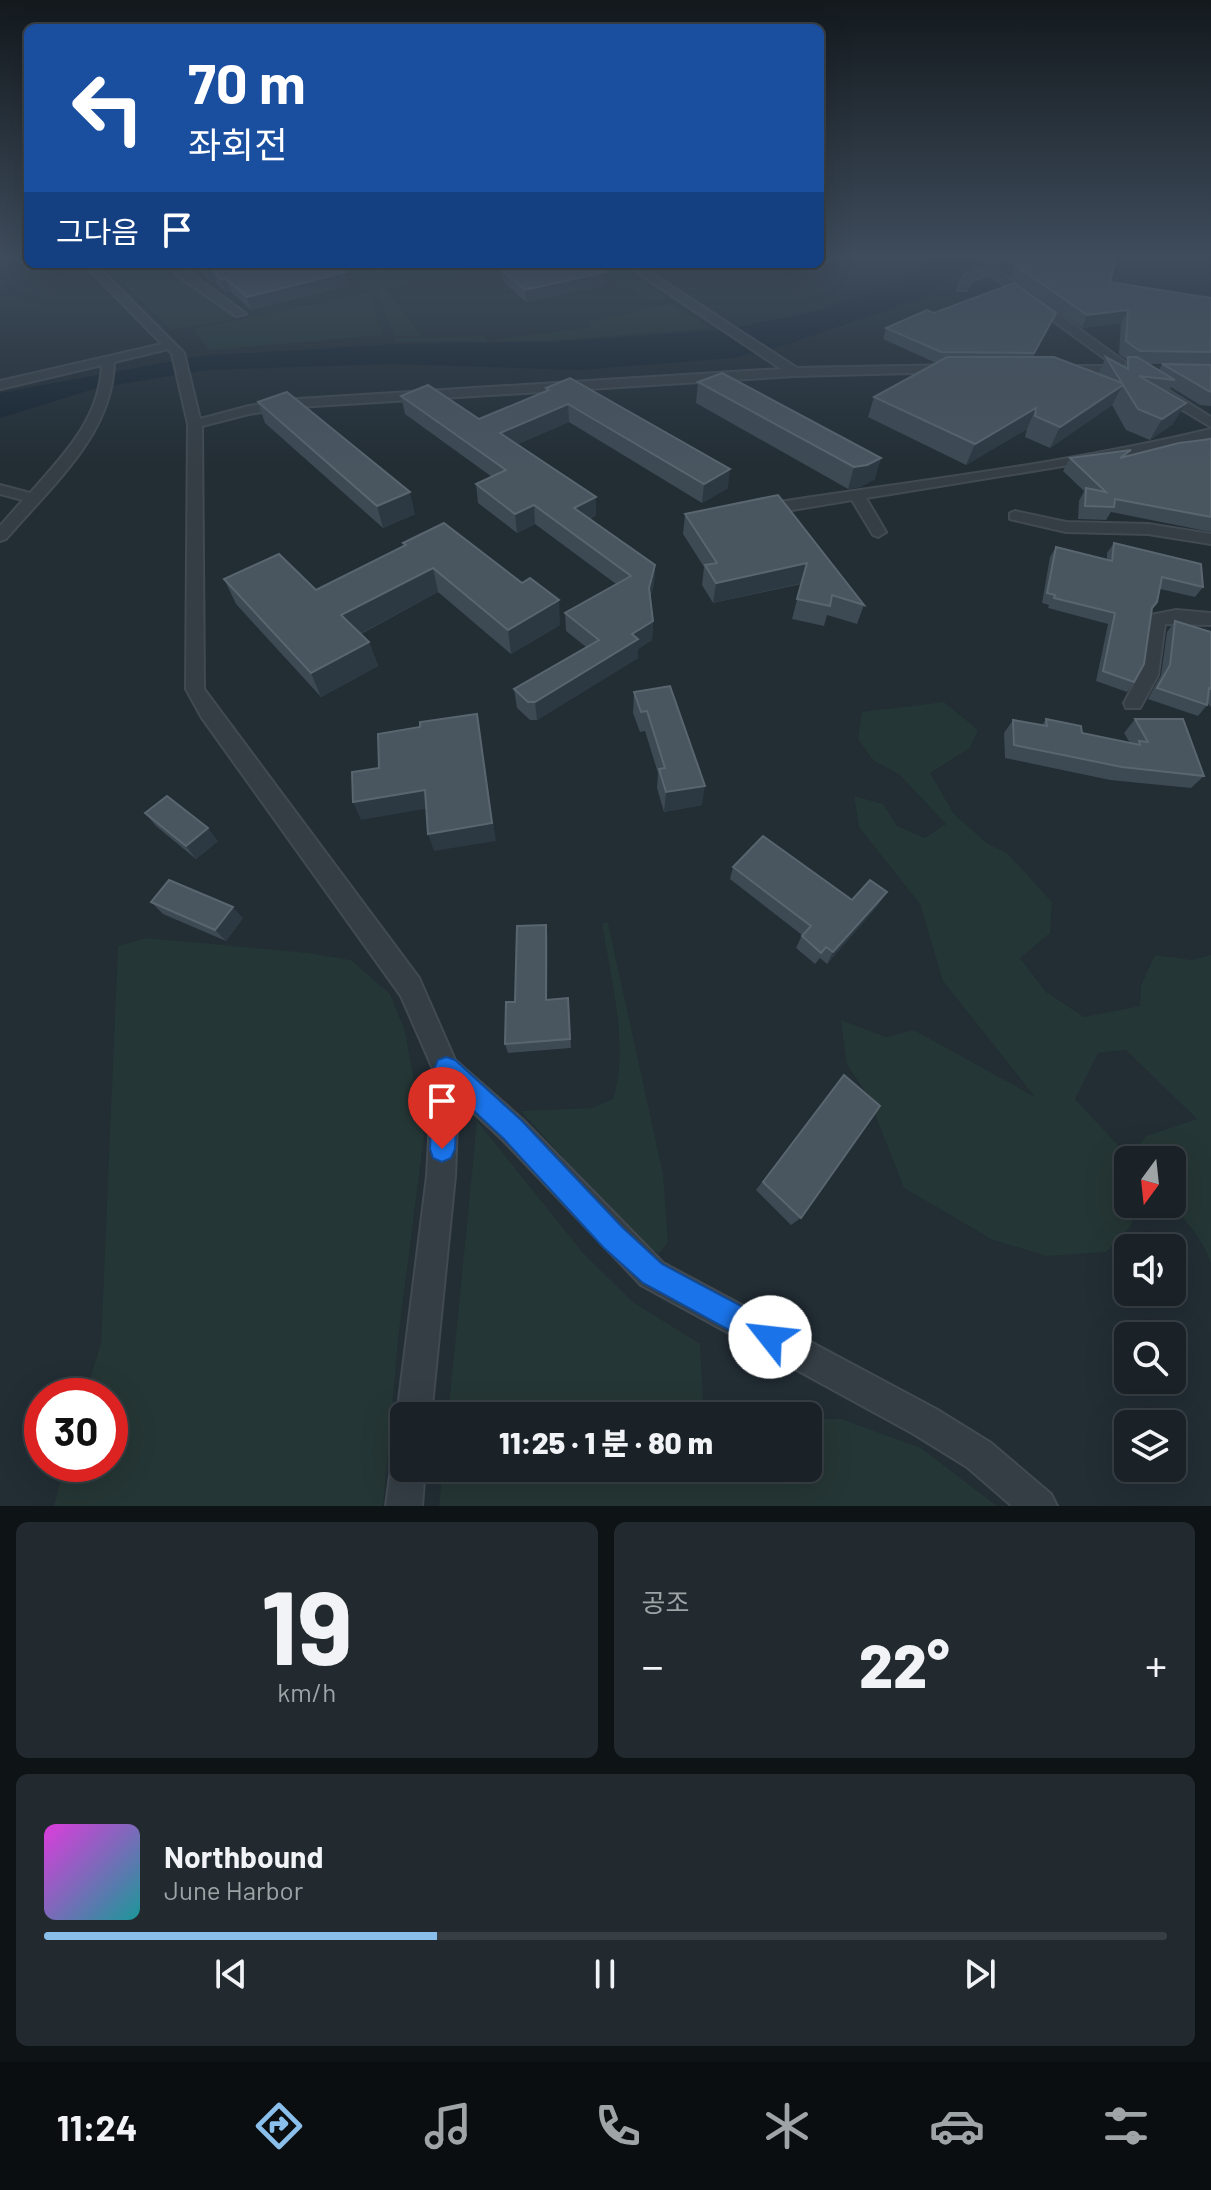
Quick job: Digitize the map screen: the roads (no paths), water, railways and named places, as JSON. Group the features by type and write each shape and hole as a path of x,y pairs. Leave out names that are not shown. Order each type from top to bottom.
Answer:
{"street":[{"path":"151,325 175,349 195,424 195,689 410,987 446,1069 513,1130 652,1274 924,1421 979,1455 1039,1506"},
{"path":"723,325 794,372"},
{"path":"1068,325 1211,423"},
{"path":"0,385 175,349"},
{"path":"0,536 87,434 103,406 108,364"},
{"path":"195,424 249,410 298,403 794,372 974,369"},
{"path":"1037,369 1137,374"},
{"path":"780,507 1149,448 1211,433"},
{"path":"0,489 33,498"},
{"path":"856,494 878,532"},
{"path":"1015,516 1066,527 1148,529 1211,539"},
{"path":"1133,703 1149,671 1157,619 1176,616 1211,619"},
{"path":"416,1402 441,1176 446,1069"},
{"path":"404,1506 407,1482"}],"water":[{"path":"745,325 843,325 773,349 733,358 580,370 392,364 207,370 97,388 0,418 0,393 200,356 395,344 552,342 720,330"}]}
